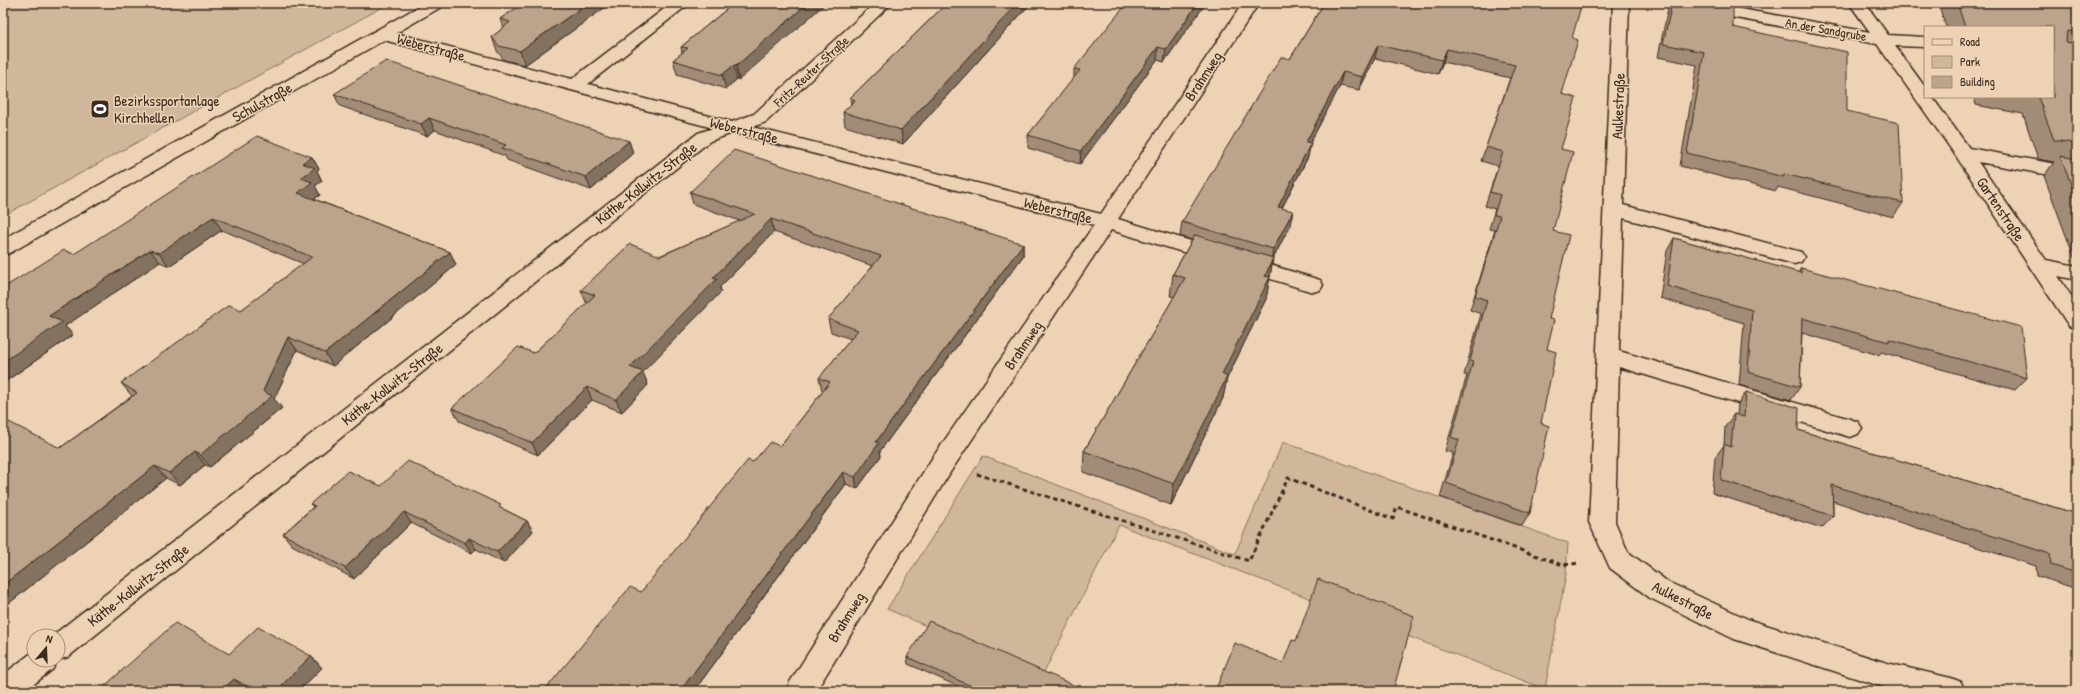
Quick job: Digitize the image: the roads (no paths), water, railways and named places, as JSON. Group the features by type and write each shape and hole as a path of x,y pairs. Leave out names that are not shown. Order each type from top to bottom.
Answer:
{"street":[{"name":"Schulstraße","path":"3,248 437,3"},
{"path":"574,86 682,3"},
{"name":"Fritz-Reuter-Straße","path":"731,127 760,118 884,3"},
{"name":"Brahmweg","path":"800,691 942,464 1106,222 1251,3"},
{"name":"Aulkestraße","path":"1621,3 1610,356 1602,522 1619,560 1659,590 1744,630 1886,676 1951,691"},
{"name":"An der Sandgrube","path":"1680,3 1884,40 1924,42"},
{"name":"Gartenstraße","path":"1857,3 1924,97"},
{"name":"Weberstraße","path":"382,34 731,127 1106,222 1313,285"},
{"name":"Gartenstraße","path":"1925,98 2077,321"},
{"name":"Käthe-Kollwitz-Straße","path":"66,642 704,137 731,127"},
{"name":"Gartenstraße","path":"1963,153 2077,174"},
{"path":"1614,209 1794,257"},
{"path":"2039,266 2077,273"},
{"path":"1610,356 1850,428"},
{"path":"4,691 33,668"}],"place":[{"name":"Bezirkssportanlage Kirchhellen","path":"100,109"}]}
